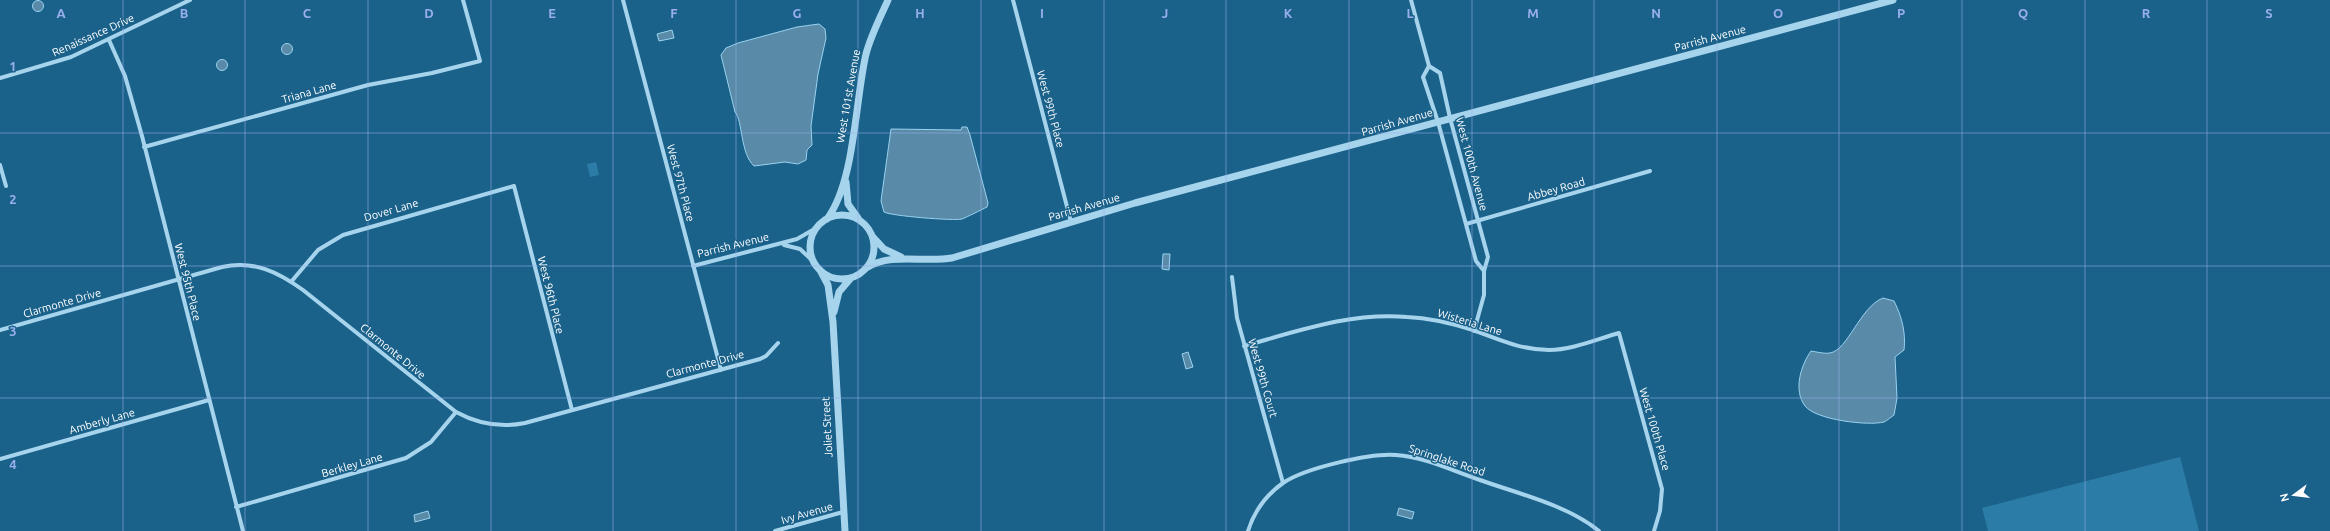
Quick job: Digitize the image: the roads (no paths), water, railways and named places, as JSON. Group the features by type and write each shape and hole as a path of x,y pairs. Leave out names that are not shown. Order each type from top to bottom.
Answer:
{"street":[{"name":"Renaissance Drive","path":"0,78 66,58 109,40 190,0"},
{"name":"Triana Lane","path":"144,147 368,85 432,74 480,61 463,0"},
{"name":"West 97th Place","path":"624,0 720,370"},
{"name":"West 101st Avenue","path":"827,219 837,203 846,176 866,54 888,0"},
{"name":"West 99th Place","path":"1013,0 1072,222"},
{"name":"West 100th Avenue","path":"1411,0 1429,66 1440,73 1450,118 1477,221 1488,256 1484,271 1484,295 1474,331"},
{"name":"Parrish Avenue","path":"853,277 881,260 934,261 952,258 1072,222 1450,118 1893,0"},
{"name":"West 95th Place","path":"109,40 125,76 242,531"},
{"name":"West 100th Avenue","path":"1429,66 1423,77 1438,122 1476,261 1484,271"},
{"path":"0,165 6,186"},
{"name":"Abbey Road","path":"1466,224 1650,172"},
{"name":"West 101st Avenue","path":"846,176 848,204 861,222"},
{"name":"Dover Lane","path":"291,282 318,250 343,235 514,186"},
{"name":"West 96th Place","path":"514,186 572,410"},
{"path":"814,262 811,252 811,241 818,227 827,219 846,216 861,222"},
{"name":"Parrish Avenue","path":"861,222 884,249 907,260"},
{"name":"Parrish Avenue","path":"693,266 802,238 818,227"},
{"path":"866,268 874,249 871,234"},
{"path":"779,244 800,249 820,270 838,279 853,277"},
{"name":"Clarmonte Drive","path":"0,330 177,279 239,264 266,268 291,282 456,412 478,422 508,426 525,423 766,356 778,343"},
{"name":"Joliet Street","path":"820,270 828,285 833,322 845,531"},
{"name":"Joliet Street","path":"833,322 839,292 853,277"},
{"name":"West 99th Court","path":"1232,277 1235,308 1244,346 1283,483"},
{"name":"Wisteria Lane","path":"1244,346 1328,323 1369,316 1420,318 1474,331 1518,346 1550,350 1577,345 1619,333"},
{"name":"West 100th Place","path":"1619,333 1662,489 1660,511 1654,531"},
{"name":"Amberly Lane","path":"0,459 209,400"},
{"name":"Berkley Lane","path":"236,507 406,458 431,442 456,412"},
{"name":"Springlake Road","path":"1283,483 1310,472 1367,456 1407,456 1551,506 1575,516 1600,531"},
{"path":"1248,531 1255,514 1262,504 1283,483"},
{"name":"Ivy Avenue","path":"775,531 844,512"}]}
